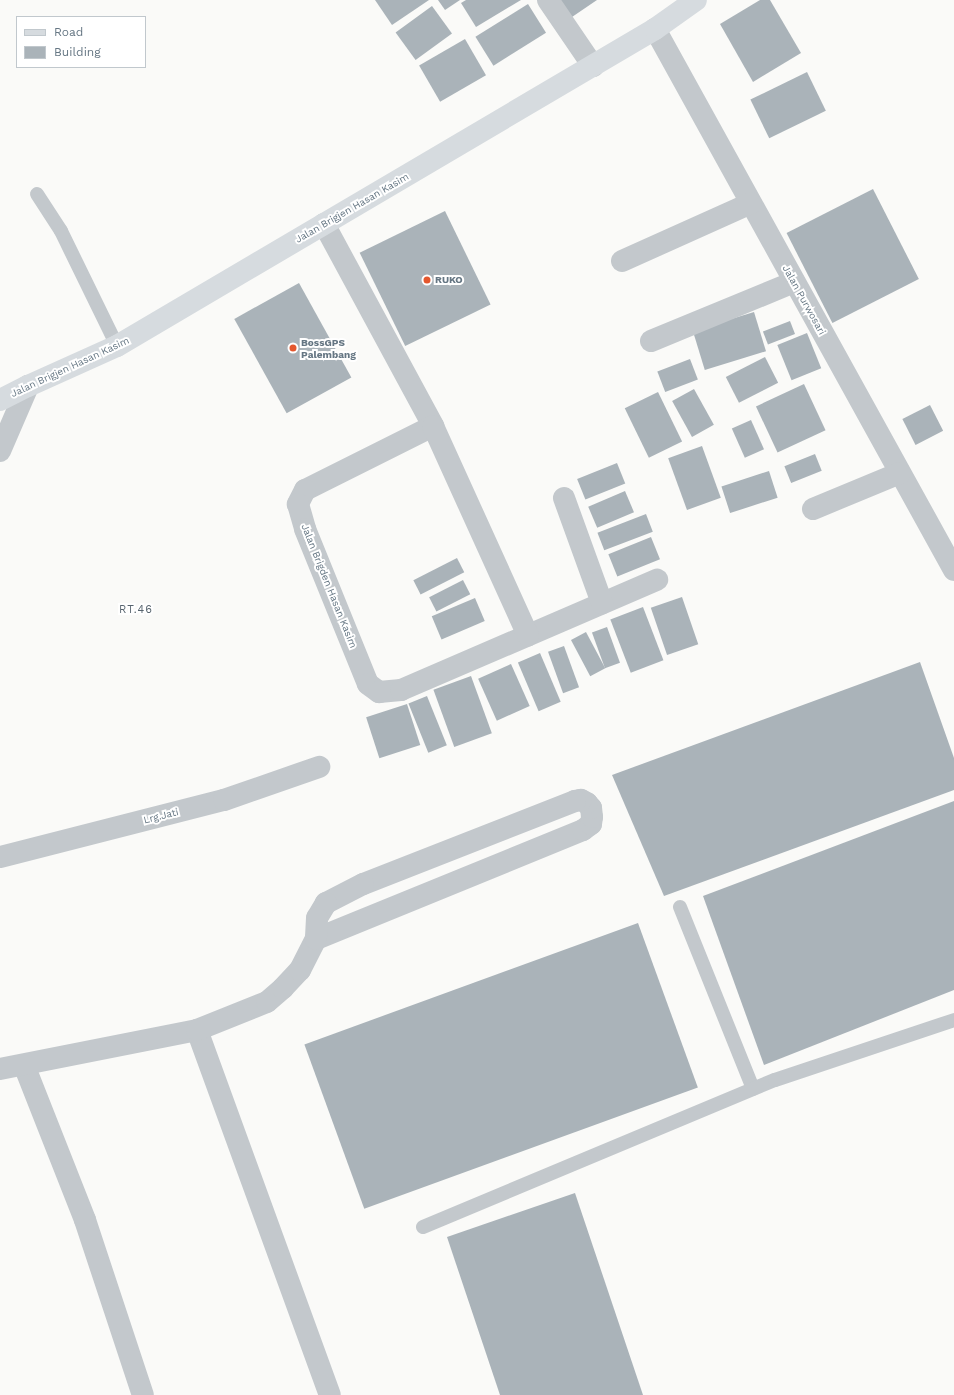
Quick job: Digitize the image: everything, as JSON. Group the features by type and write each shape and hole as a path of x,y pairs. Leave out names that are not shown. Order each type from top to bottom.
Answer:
{"street":[{"path":"548,0 593,66"},
{"name":"Jalan Brigjen Hasan Kasim","path":"0,400 118,346 655,29 696,0"},
{"name":"Jalan Purwosari","path":"655,29 900,473 945,535 954,570"},
{"path":"622,261 751,203"},
{"path":"324,224 433,426 528,635"},
{"path":"651,341 794,282"},
{"path":"0,451 28,386"},
{"name":"Jalan Brigden Hasan Kasim","path":"433,426 305,490 298,504 305,529 368,684 379,692 400,690 657,580"},
{"path":"813,510 900,473"},
{"path":"564,498 610,599"},
{"name":"Lrg.Jati","path":"0,858 224,800 319,767"},
{"path":"0,1069 197,1030 267,1002 300,970 316,939 317,918 326,903 362,884 575,801 581,800 587,802 591,808 591,824 583,830 316,939"},
{"path":"427,859 438,889"},
{"path":"197,1030 330,1395"},
{"path":"24,1065 85,1220 143,1395"}],"lane":[{"path":"37,194 61,231 118,346"},
{"path":"680,906 753,1089"},
{"path":"423,1227 774,1080 954,1020"}],"building":[{"path":"375,0 429,0 392,25"},
{"path":"438,0 460,0 445,10"},
{"path":"466,0 521,0 476,27 461,3"},
{"path":"560,0 597,0 572,17"},
{"path":"760,0 770,0 801,53 753,82 720,24"},
{"path":"528,4 546,33 493,66 475,37"},
{"path":"432,6 452,34 416,60 396,32"},
{"path":"465,39 486,75 440,102 419,66"},
{"path":"807,72 826,111 769,138 750,100"},
{"path":"873,189 919,279 832,323 787,233"},
{"name":"RUKO","path":"445,211 491,304 405,346 360,253"},
{"name":"BossGPS Palembang","path":"299,283 351,377 287,413 234,319"},
{"path":"754,312 766,351 705,370 693,331"},
{"path":"790,321 795,334 768,344 763,331"},
{"path":"807,333 821,368 792,380 777,345"},
{"path":"765,357 778,383 739,403 726,377"},
{"path":"690,359 698,380 665,392 657,372"},
{"path":"804,384 826,430 778,453 756,406"},
{"path":"694,389 714,425 692,437 672,401"},
{"path":"658,392 682,441 649,458 625,408"},
{"path":"930,405 943,431 916,445 902,419"},
{"path":"751,420 764,449 745,458 732,429"},
{"path":"702,446 721,498 687,510 668,458"},
{"path":"815,454 822,471 791,483 784,466"},
{"path":"617,463 625,483 585,500 577,479"},
{"path":"769,471 778,498 730,513 721,486"},
{"path":"625,491 634,512 597,528 588,507"},
{"path":"646,514 653,532 604,550 597,533"},
{"path":"651,537 660,559 617,576 608,554"},
{"path":"457,558 464,572 421,595 413,580"},
{"path":"463,580 470,594 436,612 429,597"},
{"path":"682,597 698,644 667,655 651,608"},
{"path":"475,598 485,621 442,639 432,616"},
{"path":"643,607 663,660 631,673 610,620"},
{"path":"607,627 620,663 605,668 592,632"},
{"path":"586,632 605,668 590,676 571,640"},
{"path":"564,646 579,687 563,693 548,652"},
{"path":"540,653 561,702 539,711 518,662"},
{"path":"920,662 954,758 954,790 664,896 612,775"},
{"path":"511,664 530,706 497,721 478,679"},
{"path":"471,676 492,733 454,747 433,690"},
{"path":"427,696 447,745 428,753 408,703"},
{"path":"407,704 420,745 379,758 366,717"},
{"path":"954,801 954,990 764,1065 703,896"},
{"path":"638,923 698,1087 364,1209 304,1044"},
{"path":"575,1193 643,1395 500,1395 447,1237"}],"place":[{"name":"RUKO","path":"427,280"},
{"name":"BossGPS Palembang","path":"293,348"}],"district":[{"name":"RT.46","path":"136,610"}]}
